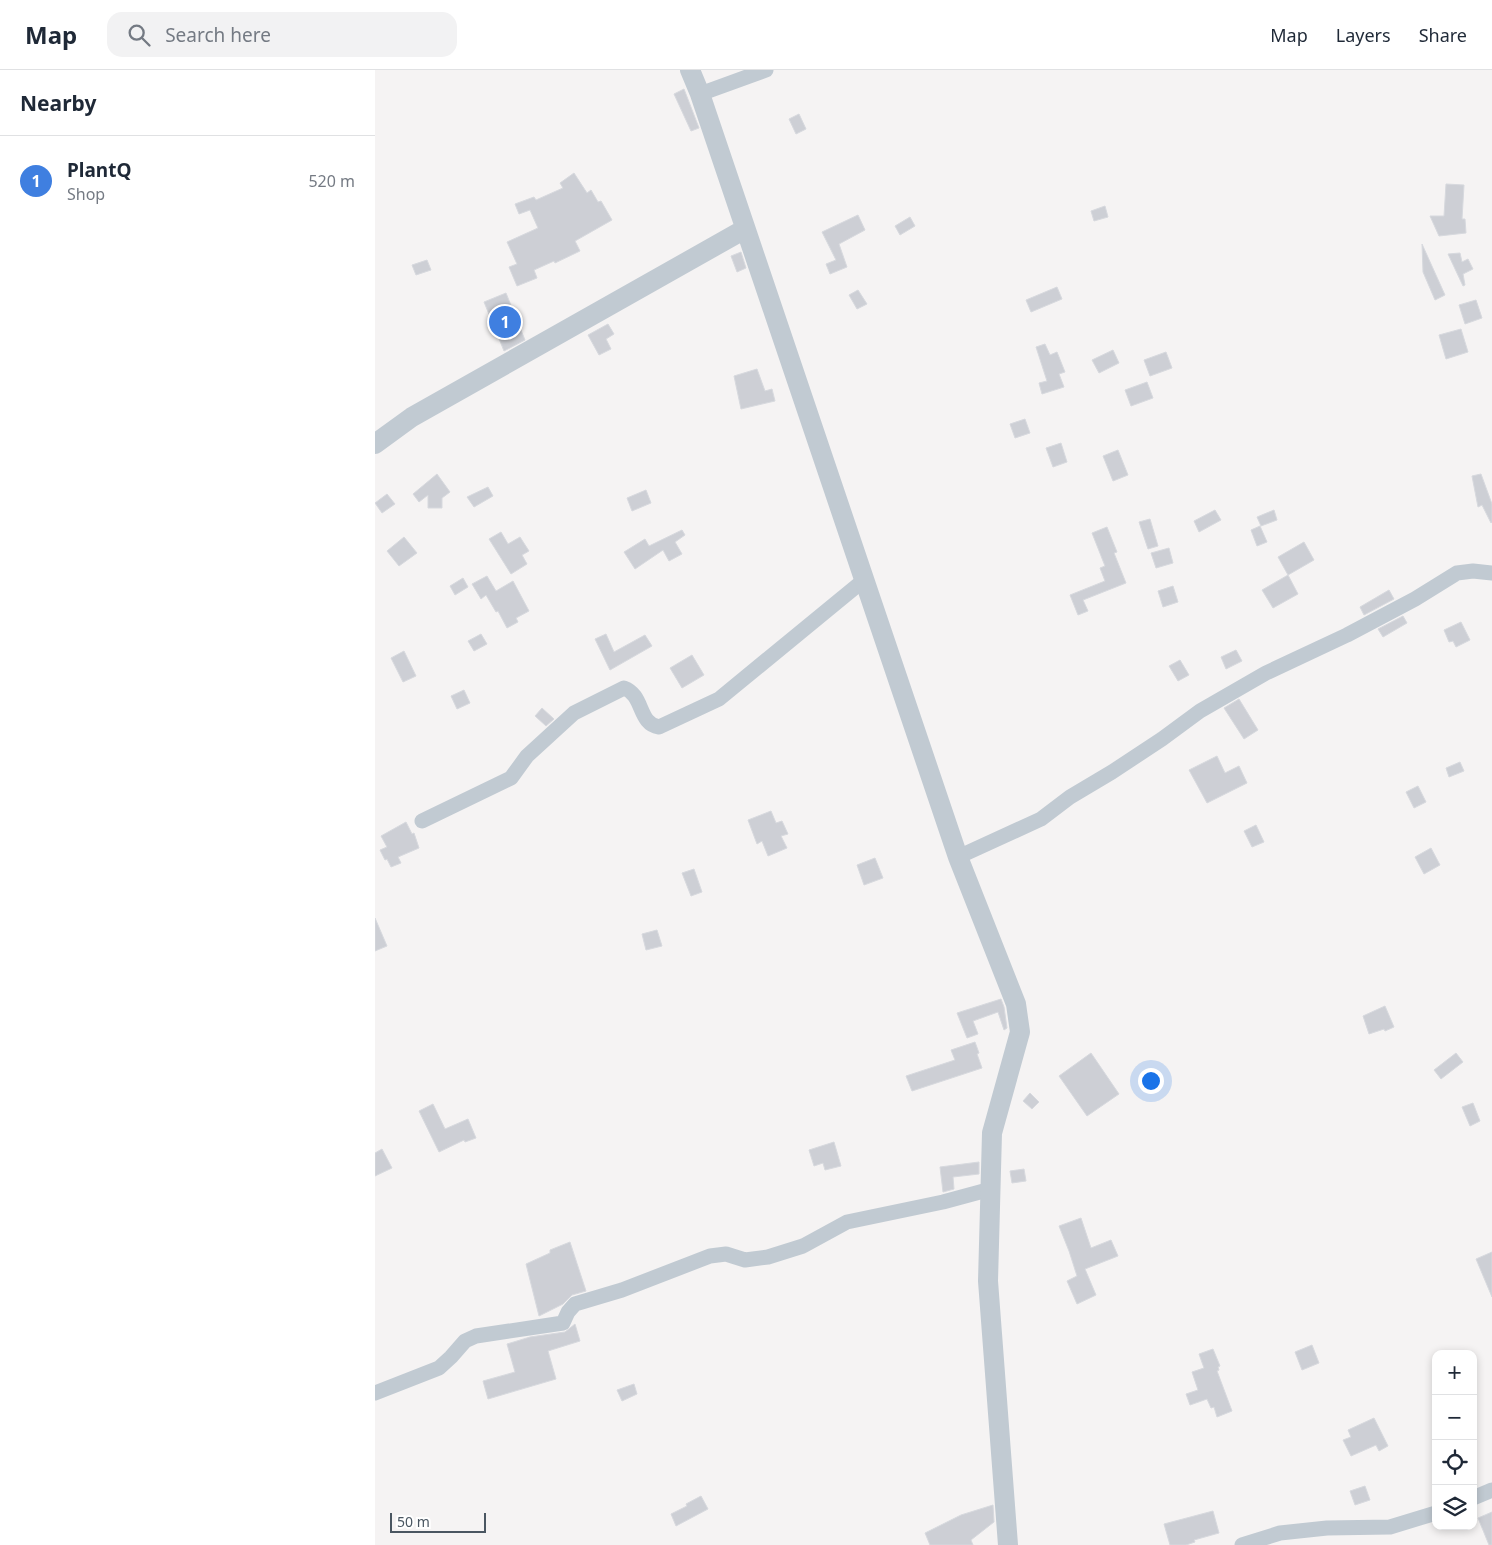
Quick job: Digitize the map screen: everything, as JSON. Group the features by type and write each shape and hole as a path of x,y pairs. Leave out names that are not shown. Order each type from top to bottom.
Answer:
{"street":[{"path":"689,70 700,94 863,580 959,857 1016,1004 1020,1032 992,1133 988,1281 1009,1545"},
{"path":"700,94 767,70"},
{"path":"375,444 412,417 745,229"},
{"path":"959,857 1041,819 1070,797 1112,772 1200,712 1266,673 1347,635 1415,599 1457,573 1473,571 1492,573"},
{"path":"422,821 511,778 527,756 574,713 624,688 634,693 647,721 653,726 659,727 719,699 863,580"},
{"path":"375,1393 439,1368 451,1358 465,1341 476,1336 563,1323 568,1312 575,1304 622,1290 710,1256 726,1254 745,1260 768,1257 803,1246 847,1222 943,1202 991,1189"},
{"path":"1477,1496 1492,1490"},
{"path":"1242,1545 1280,1533 1327,1528 1390,1527 1432,1514"}],"building":[{"path":"684,89 699,128 691,131 674,94"},
{"path":"799,114 806,129 796,134 789,119"},
{"path":"574,173 587,193 591,190 598,202 601,201 612,220 575,241 580,251 555,263 554,261 534,270 537,278 517,286 509,267 517,264 507,242 538,228 530,210 519,214 515,204 534,197 536,200 563,188 560,183"},
{"path":"1446,184 1464,185 1462,219 1465,219 1466,233 1439,236 1430,216 1444,216"},
{"path":"1105,206 1108,217 1094,221 1091,211"},
{"path":"858,215 865,230 839,244 847,267 830,274 826,264 836,260 822,232"},
{"path":"910,217 915,226 900,235 895,226"},
{"path":"1422,244 1445,295 1435,300 1423,272"},
{"path":"741,252 746,268 737,272 731,256"},
{"path":"1460,253 1462,262 1468,259 1473,269 1463,274 1465,285 1463,286 1448,254"},
{"path":"427,260 431,270 416,275 412,265"},
{"path":"1057,287 1062,299 1031,312 1026,300"},
{"path":"858,290 867,304 857,309 849,295"},
{"path":"506,293 525,340 504,351 484,302"},
{"path":"1476,300 1482,318 1465,324 1459,305"},
{"path":"608,324 614,334 606,339 611,349 599,355 588,335"},
{"path":"1461,329 1468,352 1446,359 1439,335"},
{"path":"1045,344 1050,355 1057,352 1065,372 1059,374 1064,387 1042,394 1039,383 1047,381 1036,347"},
{"path":"1113,350 1119,363 1099,373 1092,360"},
{"path":"1166,352 1172,368 1150,376 1144,360"},
{"path":"757,369 765,391 772,389 775,401 741,409 734,376"},
{"path":"1147,382 1153,398 1131,406 1125,390"},
{"path":"1025,419 1030,433 1015,438 1010,424"},
{"path":"1061,443 1067,462 1053,467 1046,448"},
{"path":"1118,450 1128,475 1113,481 1103,456"},
{"path":"437,474 450,492 442,498 442,508 428,508 428,495 419,502 413,494"},
{"path":"1481,474 1492,504 1491,523 1482,505 1478,507 1472,476"},
{"path":"488,487 493,496 474,507 467,497"},
{"path":"646,490 651,503 632,511 627,498"},
{"path":"387,494 395,504 382,513 375,503"},
{"path":"1215,510 1221,520 1199,532 1194,521"},
{"path":"1274,510 1277,520 1261,526 1257,517"},
{"path":"1150,519 1158,546 1148,549 1139,522"},
{"path":"1260,526 1267,542 1257,546 1251,530"},
{"path":"1107,527 1117,552 1114,553 1126,583 1083,600 1088,611 1078,615 1070,595 1105,581 1100,568 1105,566 1092,533"},
{"path":"682,530 685,535 675,542 682,554 669,561 663,550 635,569 624,552 645,539 649,546"},
{"path":"501,532 508,544 520,537 529,551 522,555 527,564 511,574 489,539"},
{"path":"404,537 417,553 399,566 387,551"},
{"path":"1304,542 1314,560 1288,575 1278,557"},
{"path":"1169,548 1173,563 1156,568 1151,553"},
{"path":"1288,575 1298,594 1273,608 1262,590"},
{"path":"487,576 496,591 513,581 529,611 516,618 518,622 507,628 498,611 496,612 486,595 481,599 472,584"},
{"path":"463,578 468,587 455,595 450,586"},
{"path":"1173,586 1178,602 1163,607 1158,591"},
{"path":"1389,590 1394,599 1364,615 1360,607"},
{"path":"1403,616 1407,623 1383,637 1378,629"},
{"path":"1461,622 1470,640 1456,647 1453,641 1449,642 1444,630"},
{"path":"481,634 487,644 474,651 468,641"},
{"path":"606,634 614,652 645,635 652,646 610,670 595,639"},
{"path":"1236,650 1242,661 1226,669 1221,657"},
{"path":"404,651 416,676 403,682 391,658"},
{"path":"692,655 704,675 682,688 670,668"},
{"path":"1180,660 1189,675 1178,681 1169,666"},
{"path":"464,690 470,703 457,709 451,696"},
{"path":"1239,699 1258,730 1244,739 1224,708"},
{"path":"542,708 554,719 546,726 535,716"},
{"path":"1217,756 1225,773 1239,766 1247,783 1207,803 1189,770"},
{"path":"1460,762 1464,771 1449,777 1446,768"},
{"path":"1418,786 1426,802 1414,808 1406,792"},
{"path":"771,811 776,823 782,821 788,834 781,836 787,848 768,856 762,841 757,844 748,820"},
{"path":"406,822 412,834 414,833 419,848 398,857 401,863 391,867 380,850 387,847 381,836"},
{"path":"1256,825 1264,842 1252,847 1244,831"},
{"path":"1431,848 1440,865 1424,874 1415,857"},
{"path":"875,858 883,878 864,885 857,865"},
{"path":"694,869 702,892 691,896 682,873"},
{"path":"375,918 387,946 375,951"},
{"path":"657,930 662,946 646,950 642,934"},
{"path":"1001,999 1007,1028 1004,1030 998,1012 973,1021 978,1034 967,1038 957,1013"},
{"path":"1385,1006 1394,1027 1369,1034 1363,1016"},
{"path":"975,1042 982,1068 912,1091 906,1076 955,1060 951,1050"},
{"path":"1091,1053 1119,1094 1087,1116 1059,1076"},
{"path":"1456,1053 1463,1062 1441,1079 1434,1070"},
{"path":"1030,1093 1039,1102 1032,1109 1023,1101"},
{"path":"1473,1103 1480,1121 1470,1126 1462,1107"},
{"path":"433,1104 445,1129 468,1119 476,1138 465,1142 464,1140 439,1152 419,1111"},
{"path":"834,1142 841,1166 825,1170 823,1163 814,1166 809,1150"},
{"path":"382,1149 392,1168 375,1176 375,1153"},
{"path":"979,1162 979,1174 953,1177 954,1189 943,1192 940,1167"},
{"path":"1024,1169 1026,1181 1012,1183 1010,1171"},
{"path":"1081,1218 1091,1248 1111,1240 1118,1256 1085,1269 1096,1295 1077,1304 1067,1281 1077,1276 1059,1226"},
{"path":"570,1242 586,1291 572,1295 563,1304 539,1316 526,1264 550,1253 550,1250"},
{"path":"1492,1252 1492,1297 1476,1259"},
{"path":"575,1324 580,1341 548,1351 556,1379 488,1399 483,1381 515,1372 507,1344 530,1337 565,1332"},
{"path":"1312,1345 1319,1363 1302,1370 1295,1352"},
{"path":"1213,1349 1220,1366 1217,1371 1232,1411 1217,1417 1214,1407 1211,1408 1207,1399 1190,1405 1186,1394 1198,1390 1192,1372 1204,1368 1199,1354"},
{"path":"634,1384 637,1394 622,1401 617,1390"},
{"path":"1374,1418 1388,1446 1379,1451 1376,1445 1351,1456 1343,1440 1351,1437 1348,1430"},
{"path":"1365,1486 1370,1500 1355,1505 1350,1491"},
{"path":"701,1496 708,1509 676,1526 671,1514"},
{"path":"993,1505 994,1522 971,1540 973,1545 930,1545 925,1533 961,1515"},
{"path":"1213,1511 1219,1533 1194,1540 1195,1542 1186,1545 1170,1545 1164,1524"},
{"path":"1492,1512 1492,1545 1489,1545 1478,1518"}],"place":[{"name":"PlantQ","path":"505,322"}]}
